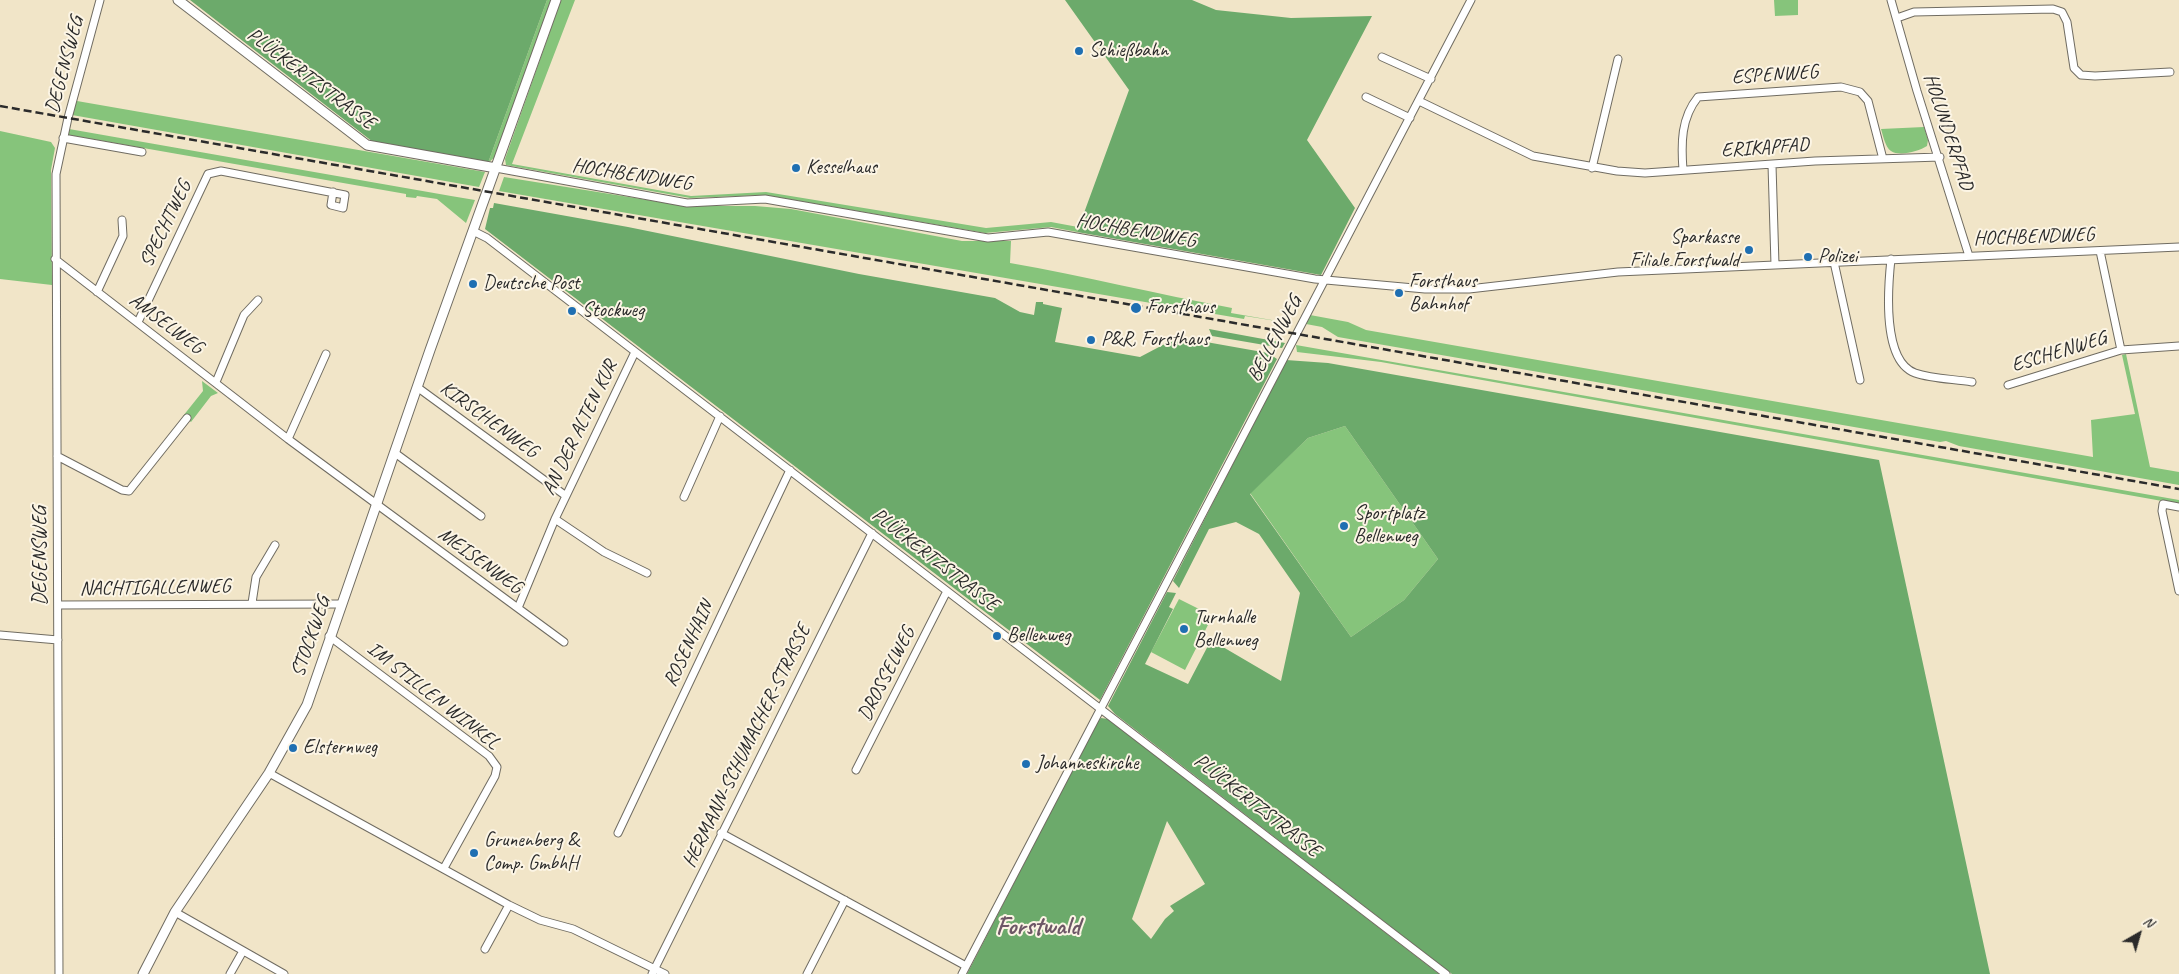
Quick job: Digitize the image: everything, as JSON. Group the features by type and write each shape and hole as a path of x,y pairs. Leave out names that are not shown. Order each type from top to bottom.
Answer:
{"street":[{"name":"DEGENSWEG","path":"59,974 56,168 62,138 100,0"},
{"name":"PLÜCKERTZSTRASSE","path":"178,0 367,145 496,168"},
{"name":"STOCKWEG","path":"143,974 176,912 269,773 307,705 329,636 472,231 556,0"},
{"name":"BELLENWEG","path":"962,974 1471,0"},
{"name":"HOLUNDERPFAD","path":"1891,0 1917,91 1940,157 1969,256"},
{"path":"1895,13 2053,9 2062,12 2067,22 2074,68 2080,75 2170,72"},
{"path":"1382,56 1431,78"},
{"path":"1592,168 1618,60"},
{"name":"ESPENWEG","path":"1683,170 1682,147 1685,120 1698,97 1841,87 1860,92 1868,101 1883,159"},
{"path":"1366,97 1410,118"},
{"name":"ERIKAPFAD","path":"1419,101 1532,156 1592,168 1645,173 1772,164 1940,157"},
{"name":"DEGENSWEG","path":"62,138 142,152"},
{"path":"1772,164 1775,265"},
{"name":"HOCHBENDWEG","path":"496,168 686,203 765,199 988,238 1048,232 1325,280 1426,289 1469,289 1618,272 2179,247"},
{"name":"SPECHTWEG","path":"138,322 208,174 221,171 333,192"},
{"path":"97,292 123,236 122,220"},
{"name":"PLÜCKERTZSTRASSE","path":"472,231 487,238 1446,974"},
{"name":"ESCHENWEG","path":"2100,251 2121,350"},
{"path":"1891,259 1889,306 1891,328 1895,352 1903,365 1914,373 1972,382"},
{"name":"AMSELWEG","path":"56,260 376,506"},
{"path":"1834,262 1860,380"},
{"name":"AMSELWEG","path":"216,382 244,315 258,300"},
{"name":"ESCHENWEG","path":"2008,385 2121,350 2179,346"},
{"name":"AN DER ALTEN KUR","path":"518,608 555,519 635,352"},
{"path":"288,439 326,354"},
{"name":"KIRSCHENWEG","path":"417,387 566,496"},
{"path":"684,497 720,416"},
{"path":"57,456 122,490 129,491 187,418"},
{"path":"394,453 481,516"},
{"name":"ROSENHAIN","path":"618,833 790,470"},
{"path":"2179,507 2163,504 2162,511 2179,591"},
{"name":"MEISENWEG","path":"376,506 564,642"},
{"name":"AN DER ALTEN KUR","path":"555,519 604,552 647,573"},
{"name":"HERMANN-SCHUMACHER-STRASSE","path":"654,971 721,833 872,533"},
{"name":"NACHTIGALLENWEG","path":"252,603 256,576 275,545"},
{"name":"DROSSELWEG","path":"856,770 947,592"},
{"name":"NACHTIGALLENWEG","path":"58,605 341,604"},
{"path":"0,635 58,640"},
{"name":"IM STILLEN WINKEL","path":"329,636 489,756 498,767 495,776 444,868"},
{"path":"269,773 540,920 573,929 654,971 665,974"},
{"path":"721,833 966,966"},
{"path":"807,974 845,900"},
{"path":"485,949 509,904"},
{"path":"176,912 284,974"},
{"path":"230,974 242,951"}],"green space":[{"path":"190,0 547,0 488,163 373,142"},
{"path":"547,0 552,0 496,156 488,163"},
{"path":"561,0 575,0 512,164 691,196 766,192 986,228 1051,222 1078,227 1077,232 1051,227 985,233 765,195 690,198 506,165 505,159"},
{"path":"1065,0 1192,0 1216,10 1291,18 1372,16 1307,140 1355,208 1321,275 1077,232 1129,90"},
{"path":"1774,0 1798,0 1798,15 1775,16"},
{"path":"77,101 485,172 479,187 72,115"},
{"path":"1924,127 1928,140 1927,146 1904,153 1895,153 1887,147 1881,129"},
{"path":"69,129 475,200 466,223 437,199 417,196 416,198 406,197 406,194 69,135"},
{"path":"0,131 51,142 55,148 51,170 52,285 0,279"},
{"path":"504,177 685,206 755,206 791,209 962,241 1011,241 1010,263 1232,308 1231,313 1289,323 1245,316 1244,319 499,191"},
{"path":"494,203 628,227 859,274 995,298 1020,312 1034,315 1036,302 1043,302 1043,304 1062,308 1055,342 1140,357 1178,337 1268,353 1277,359 1100,700 485,229 490,208 493,208"},
{"path":"1310,315 1348,322 1366,330 2093,457 2091,420 2135,414 2122,355 2126,354 2150,467 2179,472 2179,485 1959,446 1946,441 1940,442 1338,337 1322,327 1306,324"},
{"path":"1209,329 1285,343 1282,348 1212,336"},
{"path":"1296,345 2179,500 2179,504 1381,362 1297,352"},
{"path":"1286,360 1328,363 1879,460 1990,974 1452,974 1115,714 1108,706 1167,592 1176,593 1169,607 1173,609 1145,664 1188,684 1211,640 1281,681 1300,593 1259,534 1236,522 1209,529 1179,588 1173,581","holes":["1345,426 1438,559 1404,600 1351,637 1250,494 1308,438"]},
{"path":"202,381 218,393 211,396 191,422 183,416 203,391"},
{"name":"Sportplatz Bellenweg","path":"1345,426 1438,559 1404,600 1351,637 1250,493 1308,438"},
{"name":"Turnhalle Bellenweg","path":"1179,599 1205,612 1202,617 1210,621 1185,670 1151,652"},
{"path":"1101,718 1108,719 1439,974 967,974 1097,722","holes":["1167,821 1205,884 1170,906 1174,911 1165,919 1151,939 1132,919"]}],"railway":[{"path":"0,106 2179,489"}],"place":[{"name":"Schießbahn","path":"1079,51"},
{"name":"Kesselhaus","path":"796,168"},
{"name":"Sparkasse Filiale Forstwald","path":"1749,250"},
{"name":"Polizei","path":"1808,257"},
{"name":"Deutsche Post","path":"473,284"},
{"name":"Forsthaus Bahnhof","path":"1399,293"},
{"name":"Forsthaus","path":"1136,308"},
{"name":"Stockweg","path":"572,311"},
{"name":"P&R, Forsthaus","path":"1091,340"},
{"name":"Sportplatz Bellenweg","path":"1344,526"},
{"name":"Turnhalle Bellenweg","path":"1184,629"},
{"name":"Bellenweg","path":"997,636"},
{"name":"Elsternweg","path":"293,748"},
{"name":"Johanneskirche","path":"1026,764"},
{"name":"Grunenberg & Comp. GmbhH","path":"474,853"}],"district":[{"name":"Forstwald","path":"1038,927"}]}
